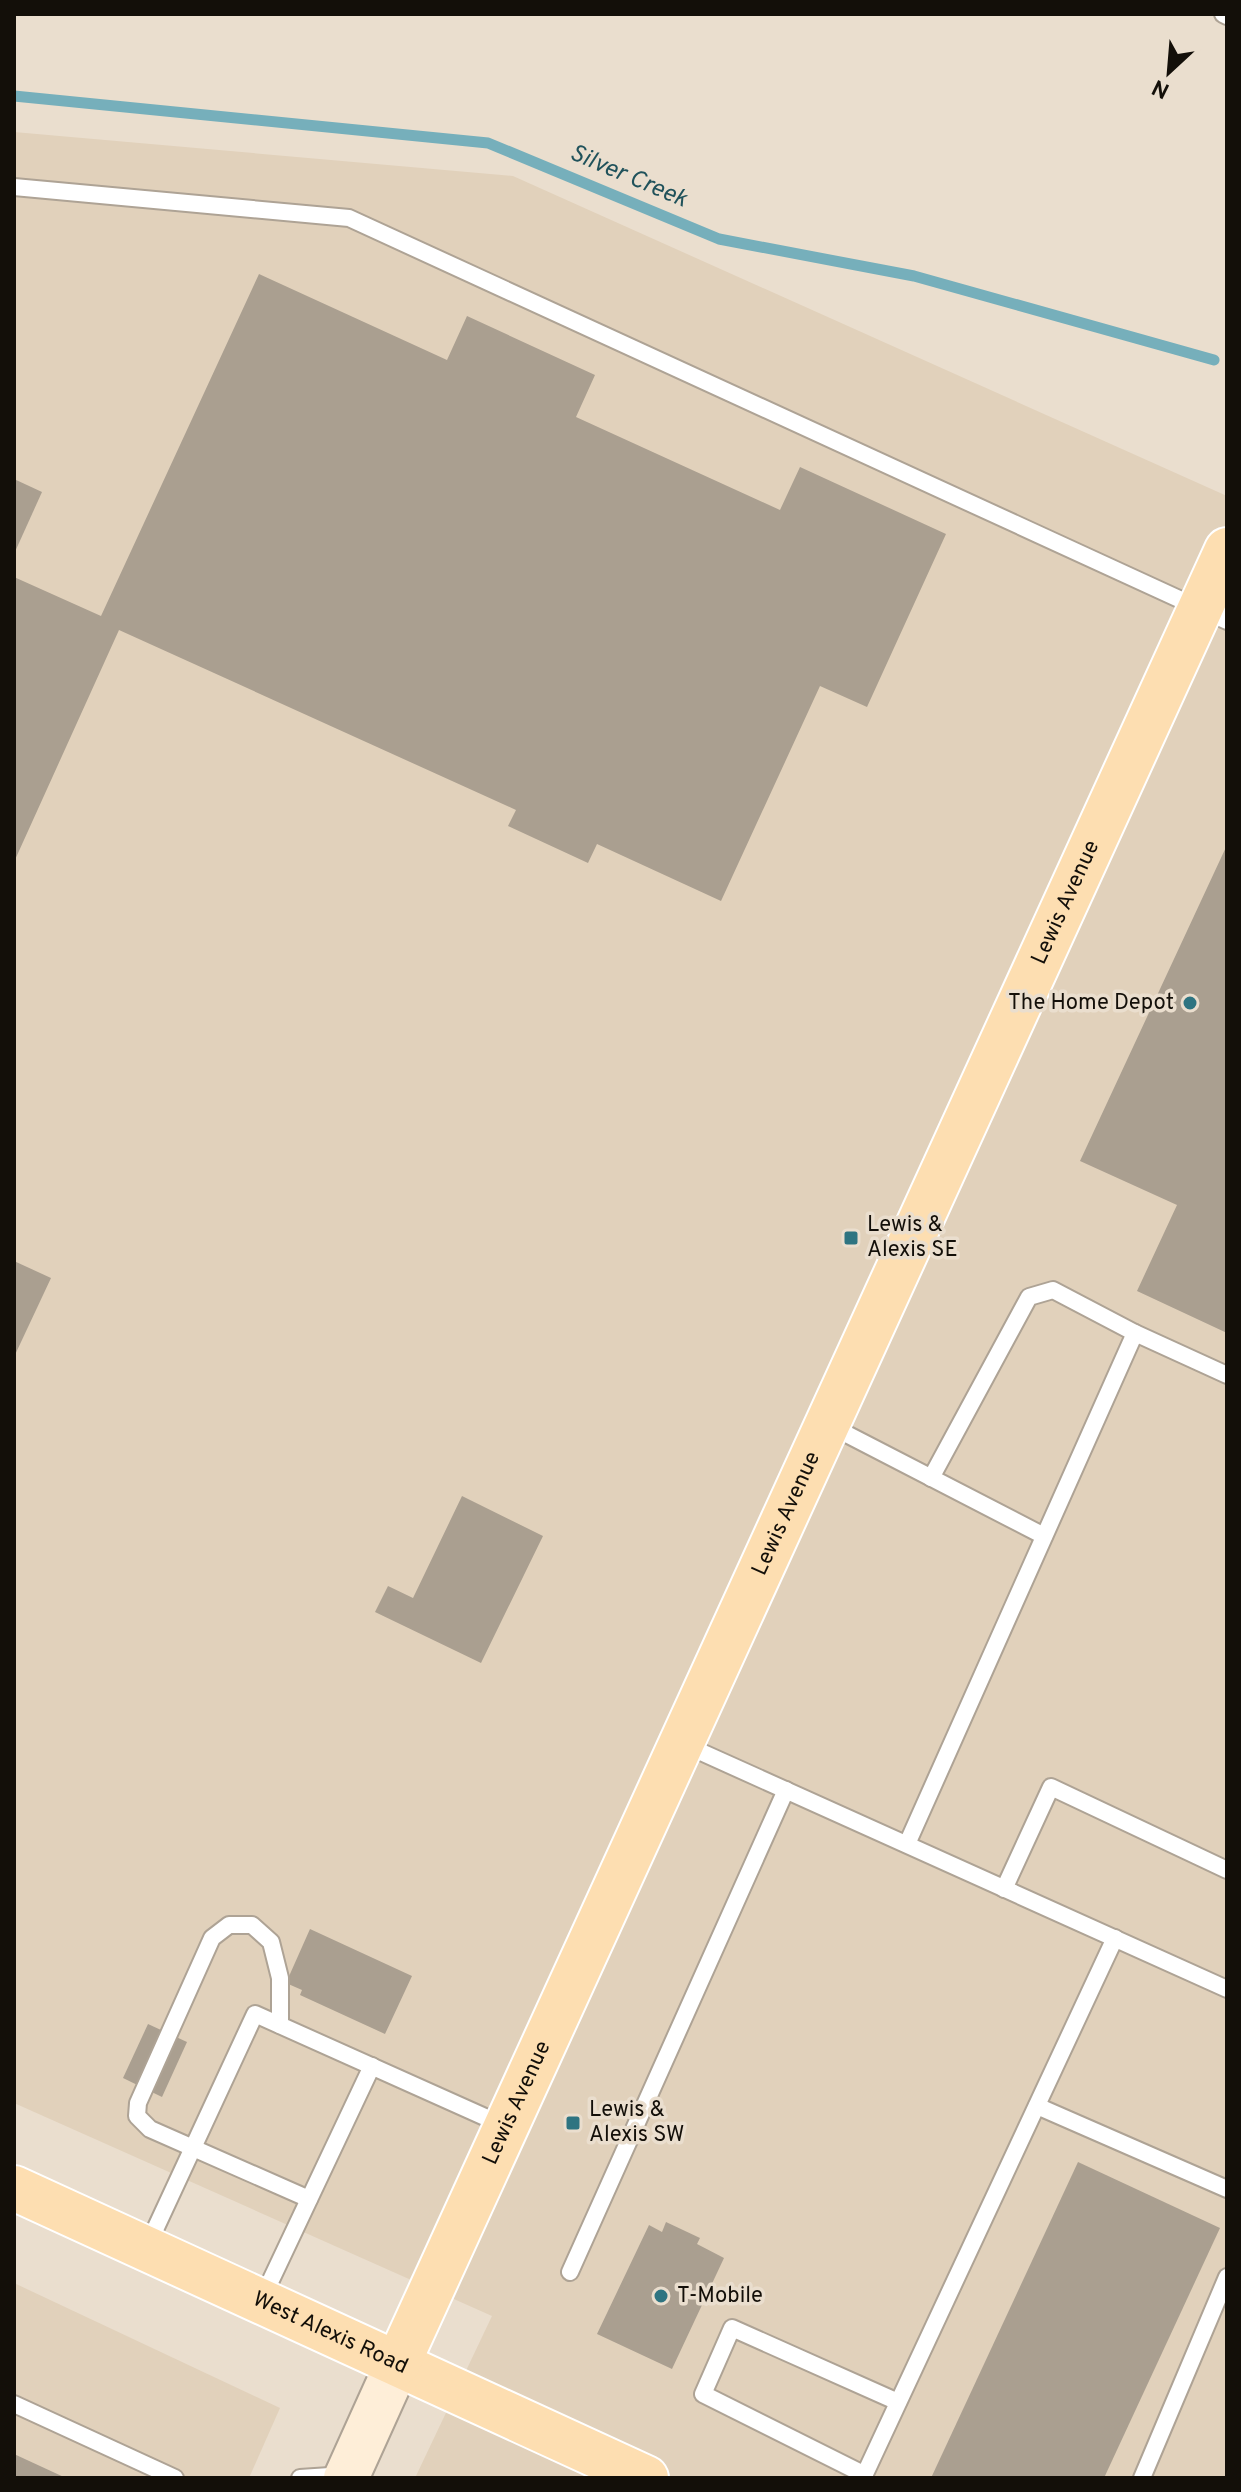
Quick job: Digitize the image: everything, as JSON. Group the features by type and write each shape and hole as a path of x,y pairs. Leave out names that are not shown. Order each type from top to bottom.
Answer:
{"main road":[{"name":"Lewis Avenue","path":"346,2476 827,1424 1213,615 1227,550"},
{"name":"West Alexis Road","path":"14,2188 398,2363 624,2473"}],"lane":[{"path":"14,187 349,218 1213,615"},
{"path":"931,1478 1029,1297 1053,1290 1135,1333 1227,1375"},
{"path":"907,1844 1135,1333"},
{"path":"827,1424 1044,1536"},
{"path":"681,1743 1227,1989"},
{"path":"1004,1889 1051,1787 1227,1870"},
{"path":"570,2272 786,1790"},
{"path":"280,2025 280,1978 271,1942 252,1925 229,1925 212,1938 138,2103 137,2116 150,2129 309,2199"},
{"path":"898,2402 732,2328 703,2394 864,2476 1115,1938"},
{"path":"146,2249 255,2014 506,2126"},
{"path":"261,2301 372,2066"},
{"path":"1037,2106 1227,2189"},
{"path":"1142,2478 1227,2277"},
{"path":"14,2404 175,2478"},
{"path":"300,2478 346,2476"}],"shaded area":[{"path":"14,132 513,176 1227,496 1227,2478 415,2478 492,2316 14,2103"},
{"path":"14,2283 280,2408 249,2478 14,2478"}],"building":[{"path":"259,274 447,360 467,316 595,375 576,417 780,510 800,467 946,534 867,707 820,686 721,901 597,844 588,863 508,826 516,810 119,630 14,862 14,577 101,616"},
{"path":"14,479 42,492 14,554"},
{"name":"The Home Depot","path":"1227,845 1227,1333 1137,1291 1177,1205 1080,1161"},
{"path":"14,1261 51,1278 14,1357"},
{"path":"462,1496 543,1536 481,1663 375,1612 388,1586 413,1598"},
{"path":"310,1929 412,1976 385,2034 300,1995 302,1990 286,1983"},
{"path":"148,2024 187,2042 162,2097 123,2078"},
{"path":"1078,2162 1220,2228 1104,2478 931,2478"},
{"name":"T-Mobile","path":"666,2222 700,2238 697,2244 724,2258 672,2369 597,2334 649,2225 662,2232"},
{"path":"14,2454 66,2478 14,2478"}],"waterway":[{"name":"Silver Creek","path":"14,96 488,143 719,239 914,276 1214,360"}],"place":[{"name":"The Home Depot","path":"1190,1003"},
{"name":"Lewis & Alexis SE","path":"851,1238"},
{"name":"Lewis & Alexis SW","path":"573,2123"},
{"name":"T-Mobile","path":"661,2296"}]}
